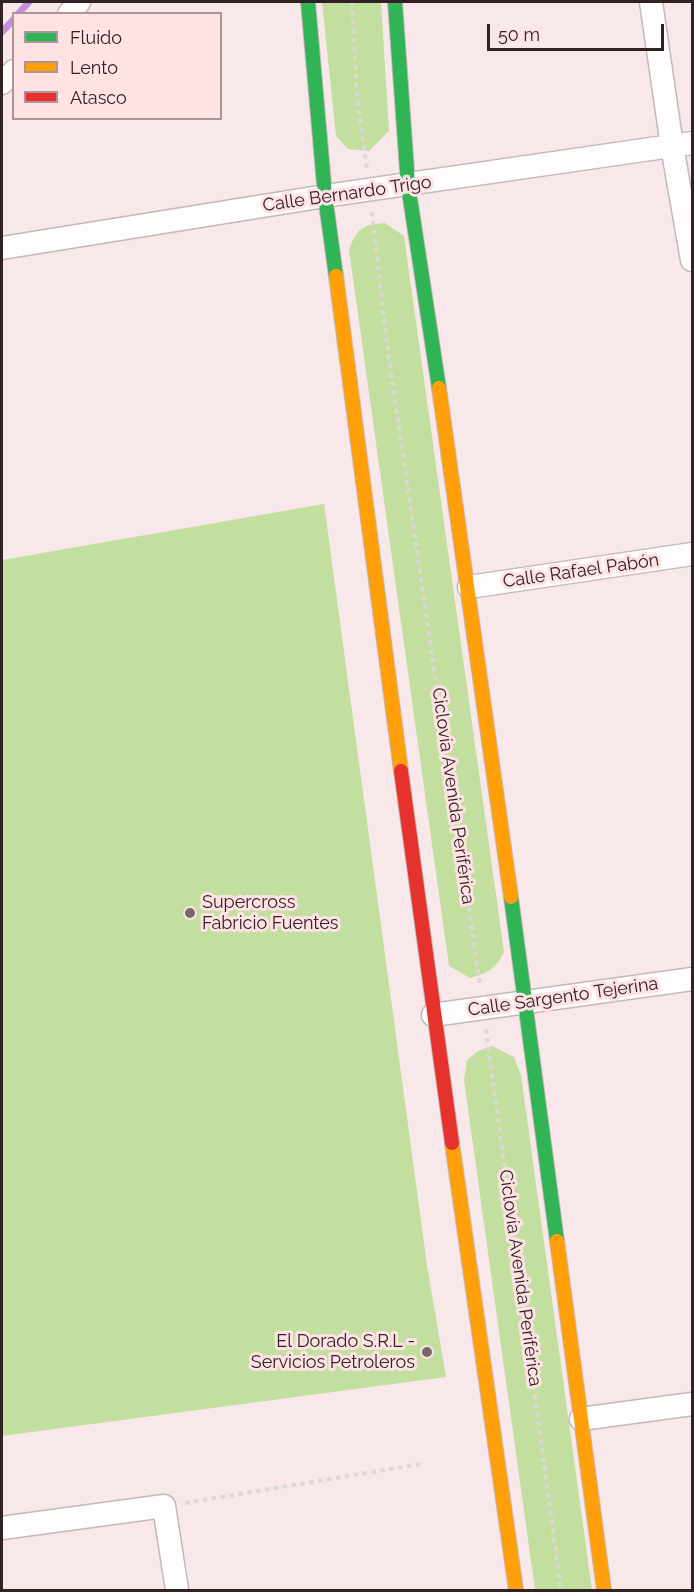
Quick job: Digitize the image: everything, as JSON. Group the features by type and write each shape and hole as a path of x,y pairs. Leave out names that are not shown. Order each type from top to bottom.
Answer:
{"highway":[{"path":"308,2 325,196 433,1015 516,1590"},
{"path":"395,2 396,45 408,185 469,586 604,1590"}],"street":[{"path":"651,2 682,145 693,260"},
{"name":"Calle Bernardo Trigo","path":"2,248 325,196 682,145"},
{"name":"Calle Rafael Pabón","path":"469,586 693,554"},
{"name":"Calle Sargento Tejerina","path":"433,1015 693,979"},
{"path":"581,1419 693,1404"},
{"path":"2,1528 164,1506 177,1590"}],"path":[{"name":"Ciclovía Avenida Periférica","path":"352,2 357,96 387,345 483,1008 561,1590"},
{"path":"164,1506 422,1464"}],"green space":[{"path":"322,2 381,2 389,131 369,151 348,149 336,136"},
{"path":"385,223 404,236 504,952 498,963 491,969 470,978 449,966 349,250 361,229"},
{"name":"Supercross Fabricio Fuentes","path":"324,504 427,1265 446,1377 2,1436 2,560"},
{"path":"492,1046 514,1057 521,1075 592,1590 535,1590 464,1080 467,1060 478,1051"}],"waterway":[{"path":"20,12 29,2"},
{"path":"2,32 12,21"}],"traffic: fast":[{"path":"308,2 325,196 336,276"},
{"path":"395,2 408,185 439,388"},
{"path":"511,897 557,1241"}],"traffic: slow":[{"path":"336,276 401,771"},
{"path":"439,388 511,897"},
{"path":"452,1143 516,1590"},
{"path":"557,1241 604,1590"}],"traffic: jam":[{"path":"401,771 452,1143"}],"place":[{"name":"Supercross Fabricio Fuentes","path":"190,913"},
{"name":"El Dorado S.R.L - Servicios Petroleros","path":"427,1352"}]}
